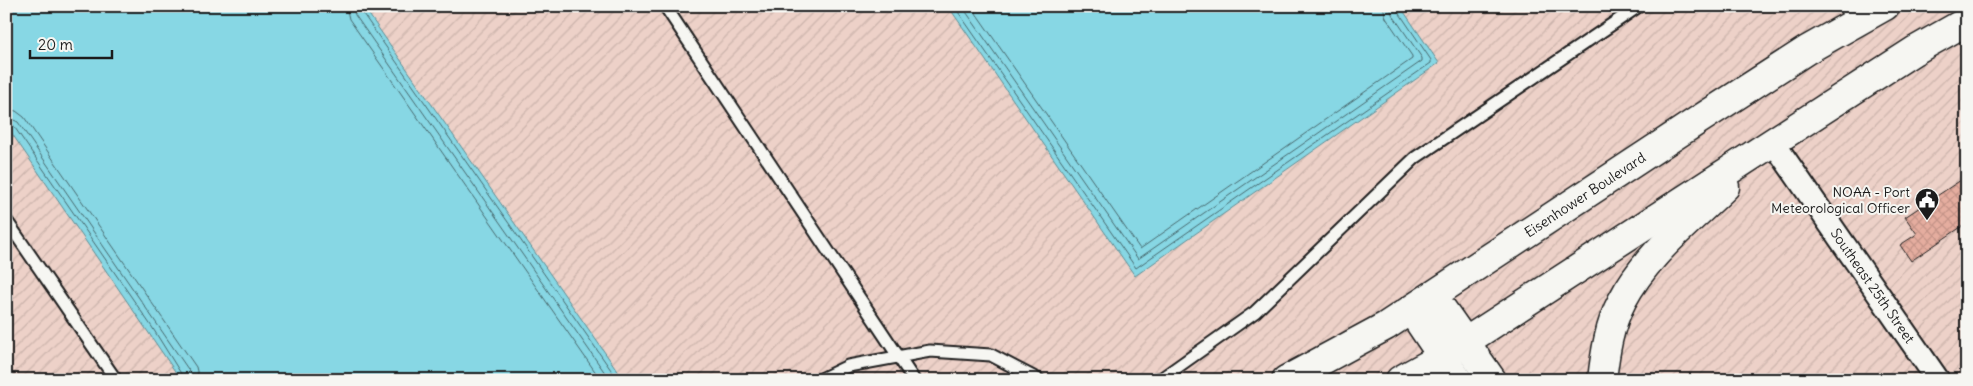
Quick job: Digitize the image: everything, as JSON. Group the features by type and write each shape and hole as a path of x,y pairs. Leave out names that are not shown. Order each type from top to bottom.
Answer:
{"street":[{"name":"Eisenhower Boulevard","path":"1286,380 1422,303 1694,123 1848,15 1885,6"},
{"path":"1400,380 1466,342 1773,142 1914,52 1967,21"},
{"path":"1602,380 1606,348 1622,302 1655,254 1773,142"},
{"name":"Southeast 25th Street","path":"1773,142 1938,380"},
{"path":"1422,303 1466,342 1492,380"},
{"path":"1422,303 1442,357 1458,380"}],"lane":[{"path":"665,6 914,380"},
{"path":"1154,380 1162,378 1256,312 1415,158 1639,6"},
{"path":"6,220 116,380"},
{"path":"819,380 848,366 930,351 991,355 1039,380"}],"shaded area":[{"path":"363,6 948,6 1135,276 1439,63 1400,6 1967,6 1967,380 624,380"},
{"path":"6,125 148,329 181,380 6,380"}],"water":[{"path":"6,6 363,6 624,380 181,380 6,125"},
{"path":"948,6 1400,6 1439,63 1135,276"}],"building":[{"path":"1967,176 1967,223 1911,261 1900,245 1917,234 1905,217"}],"place":[{"name":"NOAA - Port Meteorological Officer","path":"1927,221"}]}
